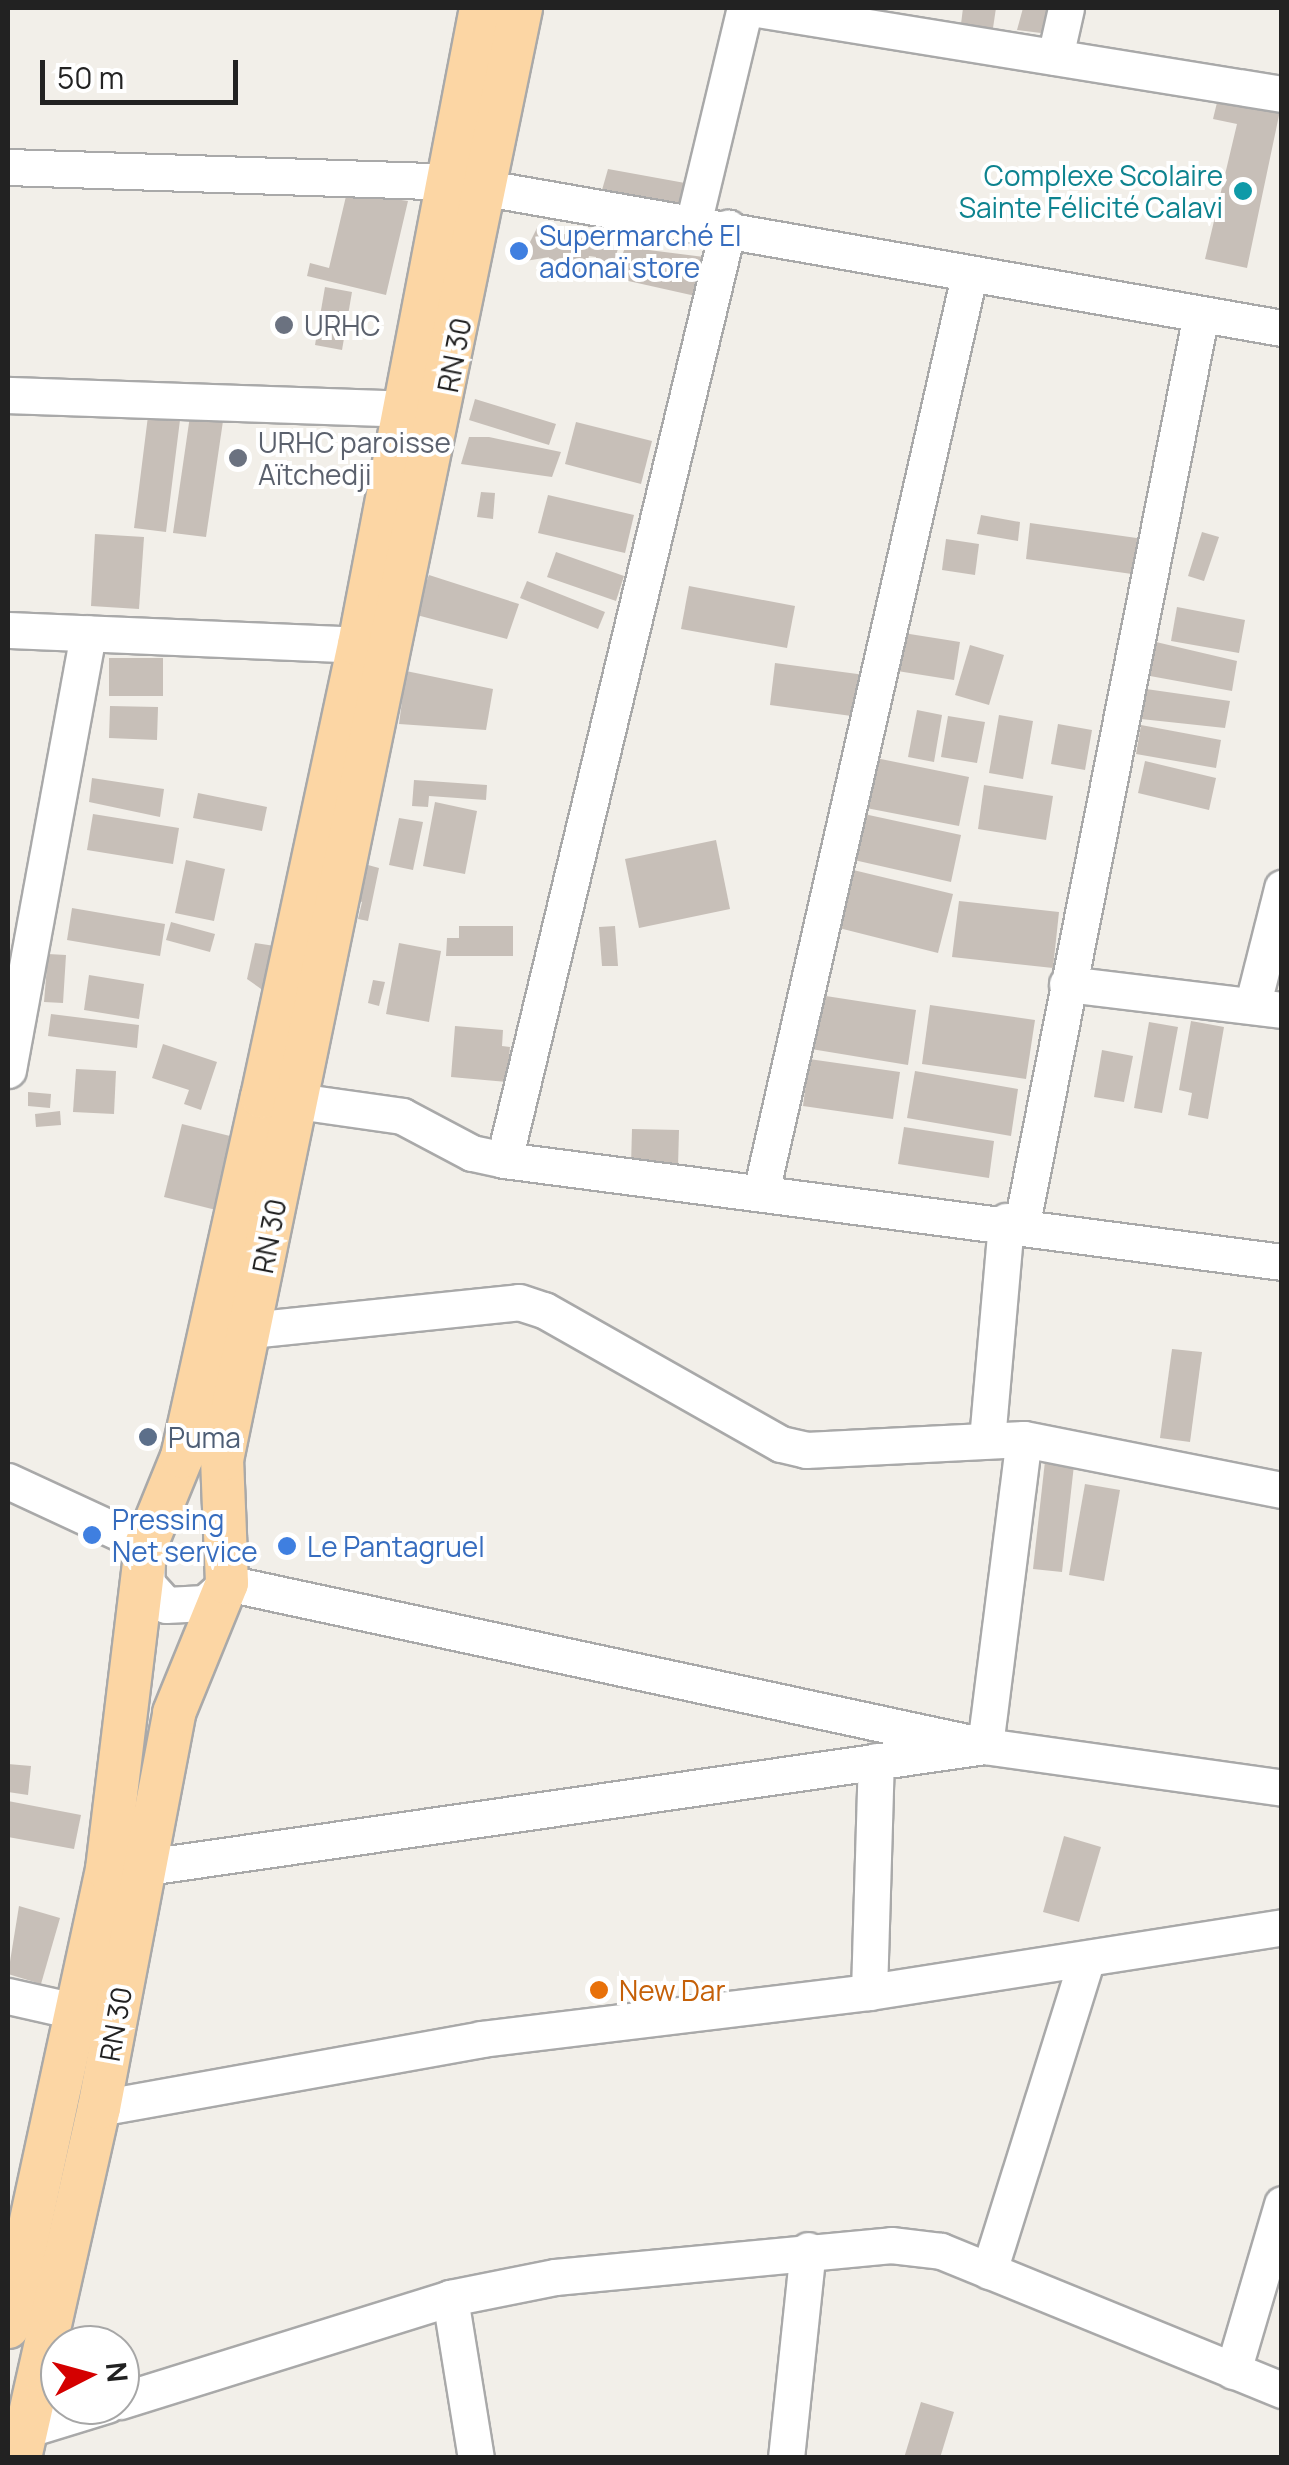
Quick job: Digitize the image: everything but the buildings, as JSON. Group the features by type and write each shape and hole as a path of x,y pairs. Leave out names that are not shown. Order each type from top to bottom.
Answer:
{"main road":[{"name":"RN 30","path":"22,2444 99,2108 140,1868 174,1713 228,1583 222,1460 297,1101 469,185 482,8"},
{"name":"RN 30","path":"8,2327 107,1869 146,1545 182,1458 360,645 402,409 521,8"}],"street":[{"path":"693,224 748,8 1282,94"},
{"path":"1055,57 1066,8"},
{"path":"8,167 469,185 728,228 969,276 1282,328"},
{"path":"504,1160 728,228"},
{"path":"761,1192 969,276"},
{"path":"986,1440 1014,1222 1067,984 1201,314"},
{"path":"8,395 402,409"},
{"path":"8,630 360,645"},
{"path":"8,1070 88,633"},
{"path":"1067,984 1267,1006 1282,888"},
{"path":"297,1101 402,1116 472,1154 504,1160 1014,1222 1282,1262"},
{"path":"250,1330 519,1302 544,1310 781,1444 877,1449 1024,1439 1282,1490"},
{"path":"985,1746 1024,1439"},
{"path":"8,1481 146,1545 147,1584 166,1605 205,1603 228,1583 985,1746 1282,1788"},
{"path":"140,1868 985,1746"},
{"path":"869,1992 876,1761"},
{"path":"99,2108 482,2039 869,1992 1282,1927"},
{"path":"989,2270 1086,1959"},
{"path":"8,1996 78,2012"},
{"path":"1233,2371 1282,2204"},
{"path":"140,2395 450,2298 556,2277 891,2245 941,2252 1282,2390"},
{"path":"786,2458 808,2250"},
{"path":"450,2298 476,2458"},
{"path":"22,2444 63,2425"}],"place":[{"name":"Complexe Scolaire Sainte Félicité Calavi","path":"1243,191"},
{"name":"Supermarché El adonaï store","path":"519,251"},
{"name":"URHC","path":"284,325"},
{"name":"URHC paroisse Aïtchedji","path":"238,458"},
{"name":"Puma","path":"148,1437"},
{"name":"Pressing Net service","path":"92,1535"},
{"name":"Le Pantagruel","path":"287,1546"},
{"name":"New Dar","path":"599,1990"}]}
